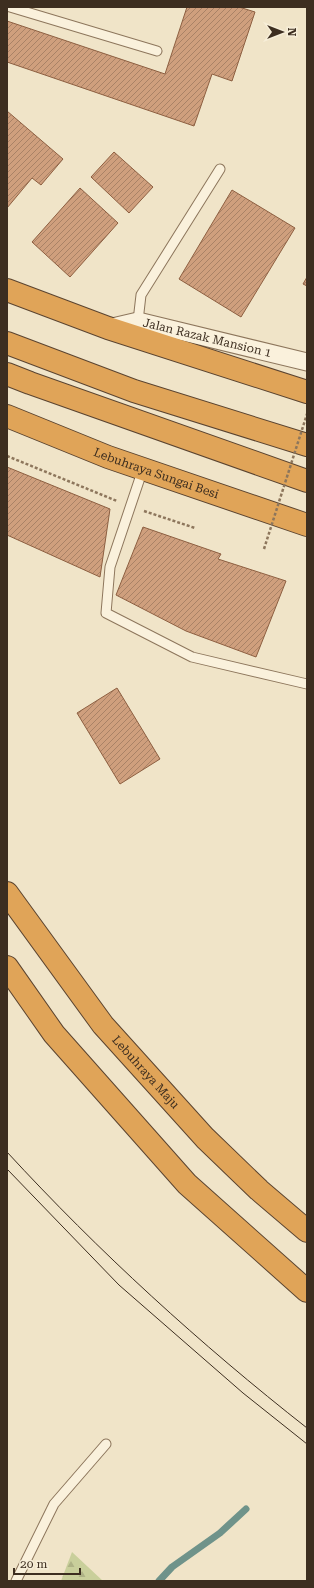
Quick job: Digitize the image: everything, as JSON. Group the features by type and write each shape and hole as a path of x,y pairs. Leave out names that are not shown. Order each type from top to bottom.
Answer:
{"highway":[{"path":"7,290 108,328 307,392"},
{"path":"7,343 134,391 307,445"},
{"path":"7,374 307,481"},
{"name":"Lebuhraya Sungai Besi","path":"7,416 143,469 307,525"},
{"name":"Lebuhraya Maju","path":"7,893 103,1024 205,1138 259,1190 307,1231"},
{"path":"7,967 54,1034 187,1184 307,1290"}],"street":[{"name":"Jalan Razak Mansion 1","path":"108,328 138,321 307,362"}],"lane":[{"path":"10,7 157,51"},
{"path":"138,321 141,295 220,169"},
{"path":"143,469 110,567 106,612 192,657 307,684"},
{"path":"16,1581 54,1504 106,1444"}],"path":[{"path":"264,549 307,414"},
{"path":"7,456 130,506 195,528"}],"green space":[{"path":"72,1552 103,1581 61,1581"}],"building":[{"path":"187,7 239,7 255,12 232,81 212,74 194,126 7,62 7,21 165,74"},
{"path":"7,111 63,159 41,185 32,178 7,208"},
{"path":"114,152 153,187 129,213 91,177"},
{"path":"80,188 118,223 70,277 32,242"},
{"path":"232,190 295,228 241,317 179,279"},
{"path":"307,277 307,286 303,284"},
{"path":"7,467 110,509 100,577 7,535"},
{"path":"143,527 221,554 218,559 286,581 256,657 186,631 116,595"},
{"path":"117,688 160,759 120,784 77,713"}],"waterway":[{"path":"159,1581 172,1567 220,1533 246,1509"}],"tram line":[{"path":"7,1152 78,1226 151,1296 228,1364 307,1428"},
{"path":"7,1169 119,1285 243,1393 307,1444"}]}
